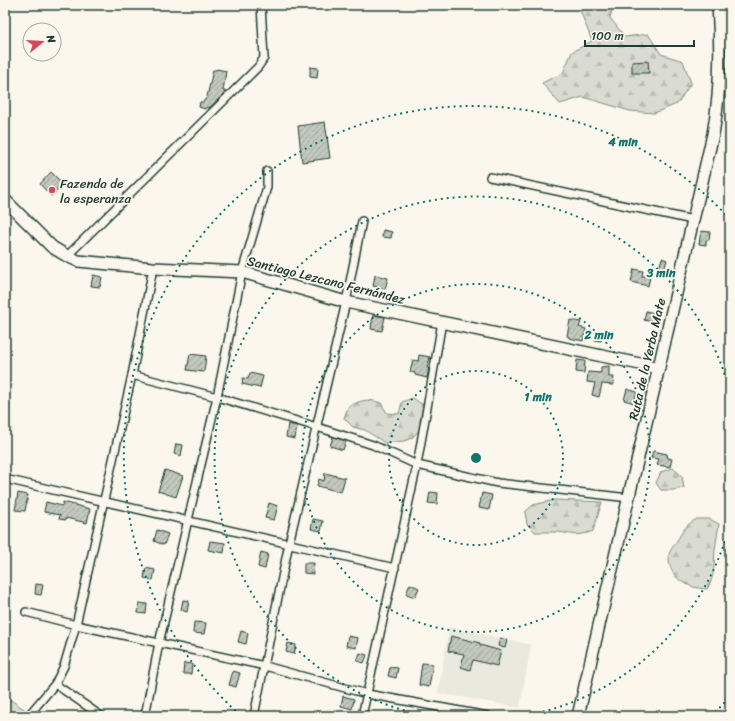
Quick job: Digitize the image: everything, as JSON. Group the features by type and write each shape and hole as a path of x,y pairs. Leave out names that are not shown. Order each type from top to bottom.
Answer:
{"main road":[{"name":"Ruta de la Yerba Mate","path":"578,716 693,220 716,113 720,50 718,5"},
{"name":"Santiago Lezcano Fernández","path":"5,200 52,247 78,261 153,268 242,272 346,302 659,368"}],"street":[{"path":"67,256 258,67 264,58 261,5"},
{"path":"145,716 159,643 217,397 242,272 267,187 268,171"},
{"path":"490,177 693,220"},
{"path":"254,716 289,544 346,302 362,220"},
{"path":"28,716 55,684 64,666 76,625 132,376 153,268"},
{"path":"362,716 416,465 442,322"},
{"path":"132,376 217,397 316,427 373,445 416,465 498,483 629,498"},
{"path":"5,479 395,568"},
{"path":"26,612 76,625 265,666 367,694 488,716"},
{"path":"55,684 101,716"}],"shaded area":[{"path":"449,627 531,645 520,708 438,693"}],"green space":[{"path":"578,5 613,5 610,18 625,37 648,34 661,54 683,61 691,83 677,104 654,113 630,111 583,97 560,104 542,83 563,73 572,52 592,41"},
{"path":"413,398 423,405 420,429 412,438 404,441 385,443 365,430 353,427 344,418 348,407 360,401 368,400 381,403 387,413 399,414 402,402"},
{"path":"673,468 682,476 684,488 661,490 656,483 661,472"},
{"path":"555,500 602,502 593,531 579,534 535,532 527,524 525,512 533,505"},
{"path":"697,519 709,519 719,524 713,575 707,589 692,587 680,580 675,576 670,564 669,554 672,548 690,523"},
{"path":"5,696 34,716 5,716"}],"building":[{"path":"648,61 649,73 632,73 632,62"},
{"path":"310,67 318,68 317,78 310,77"},
{"path":"217,69 226,71 223,91 225,91 224,94 209,108 207,107 205,109 199,107 200,102 203,102 207,97 213,70"},
{"path":"325,122 330,158 302,162 298,126"},
{"path":"51,172 62,183 57,188 58,190 51,196 40,184"},
{"path":"383,230 392,232 391,238 382,237"},
{"path":"701,231 710,232 709,240 706,240 706,245 699,244"},
{"path":"662,258 667,260 664,270 659,268"},
{"path":"634,269 643,271 642,276 650,277 648,286 631,282"},
{"path":"93,275 102,277 100,287 91,286"},
{"path":"375,275 388,278 385,289 373,286"},
{"path":"646,311 659,314 656,323 644,320"},
{"path":"373,315 385,317 382,331 371,329"},
{"path":"570,320 581,322 579,327 586,329 583,341 569,338 567,336"},
{"path":"596,332 603,333 601,341 595,340"},
{"path":"190,354 206,356 204,372 187,370"},
{"path":"419,355 430,357 427,368 429,368 427,378 410,372 413,360 418,361"},
{"path":"577,360 585,361 584,373 576,372"},
{"path":"609,366 609,377 614,377 613,385 602,384 599,397 592,395 595,383 587,382 588,372 601,373 601,367"},
{"path":"250,373 263,376 260,388 242,384 243,378 248,379"},
{"path":"627,389 637,392 634,403 624,400"},
{"path":"288,424 297,426 295,439 286,437"},
{"path":"333,437 346,441 343,450 330,446"},
{"path":"176,444 183,445 181,456 174,454"},
{"path":"653,451 667,454 668,458 672,459 670,467 657,465 659,459 651,458"},
{"path":"165,470 183,476 176,497 158,491"},
{"path":"325,473 345,478 341,492 317,486 319,479 324,481"},
{"path":"430,492 438,493 437,504 428,503"},
{"path":"18,493 28,495 25,511 15,510"},
{"path":"482,493 492,495 489,510 479,508"},
{"path":"46,502 62,506 63,502 90,509 87,523 66,518 66,520 59,519 60,515 44,512"},
{"path":"269,503 278,506 274,520 265,518"},
{"path":"313,519 323,521 321,531 311,529"},
{"path":"157,530 168,534 164,545 154,541"},
{"path":"210,541 225,543 224,553 208,550"},
{"path":"261,552 268,554 265,569 258,567"},
{"path":"304,563 314,563 313,574 304,573"},
{"path":"146,568 155,570 153,580 144,578"},
{"path":"36,584 43,585 41,595 35,594"},
{"path":"410,584 419,588 415,597 406,594"},
{"path":"183,600 189,601 187,612 181,610"},
{"path":"139,603 147,604 146,614 138,613"},
{"path":"194,622 206,623 204,634 193,633"},
{"path":"241,631 248,633 246,644 238,642"},
{"path":"348,636 358,638 356,648 346,646"},
{"path":"451,636 480,643 480,645 501,651 497,666 473,660 470,670 461,667 464,654 448,651"},
{"path":"500,638 507,640 505,648 498,646"},
{"path":"288,643 296,645 294,654 286,652"},
{"path":"360,653 367,655 364,663 357,661"},
{"path":"184,663 192,664 191,674 183,674"},
{"path":"422,663 433,664 429,687 419,685"},
{"path":"390,667 398,668 396,678 388,676"},
{"path":"233,671 240,673 236,687 229,685"},
{"path":"343,696 354,699 352,709 341,706"}],"place":[{"name":"Fazenda de la esperanza","path":"52,190"}]}
